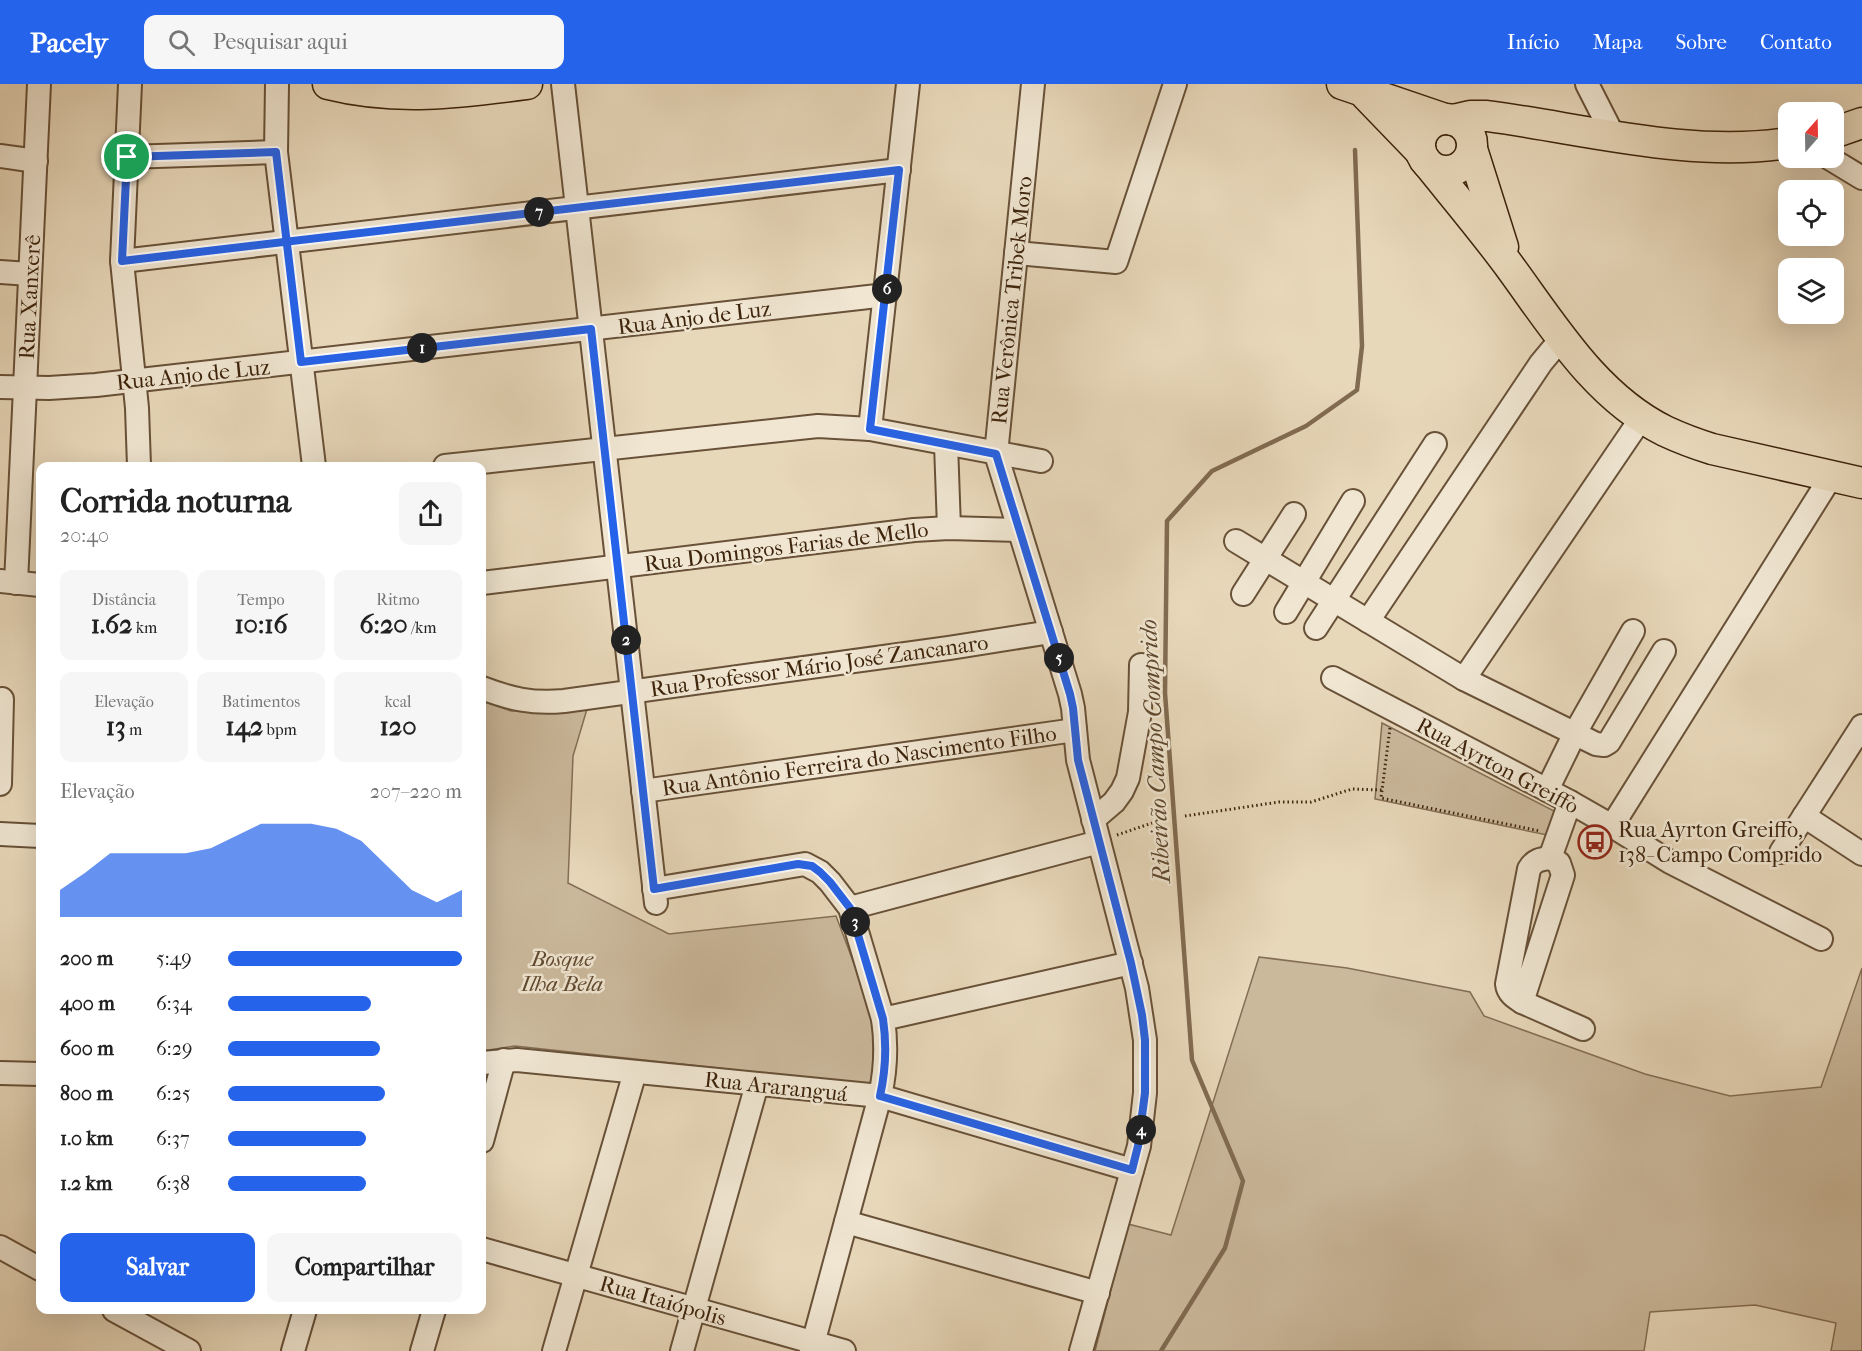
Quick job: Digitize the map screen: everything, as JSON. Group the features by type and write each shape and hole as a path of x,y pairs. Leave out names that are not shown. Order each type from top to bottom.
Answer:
{"main road":[{"path":"328,84 376,93 418,95 526,84"},
{"path":"1352,87 1431,166 1438,170 1456,170 1469,158 1472,146 1504,126 1527,121"},
{"path":"1352,87 1449,119 1466,128 1508,264"},
{"path":"1778,144 1735,148 1701,146 1527,121 1470,116 1430,124 1425,130 1420,145 1423,156 1508,264 1561,339 1598,380 1642,417 1664,430 1712,449 1862,483"},
{"path":"1844,129 1862,123"}],"street":[{"name":"Rua Xanxerê","path":"8,582 10,481 25,388 39,84"},
{"path":"130,84 122,261 135,381 139,462"},
{"path":"277,84 276,152 314,462"},
{"path":"563,84 655,896 805,864 812,866 825,877 850,908 883,1019 886,1035 886,1063 880,1096 812,1347"},
{"path":"870,429 908,84"},
{"name":"Rua Verônica Tribek Moro","path":"1033,84 996,454 1070,694 1078,760 1131,963 1142,1015 1145,1067 1143,1117 1138,1146 1081,1351"},
{"path":"1016,253 1116,262 1175,84"},
{"path":"1587,84 1613,135"},
{"path":"127,157 276,152"},
{"path":"0,156 36,161"},
{"path":"1844,167 1862,178"},
{"path":"122,261 899,170"},
{"path":"0,272 30,274"},
{"name":"Rua Anjo de Luz","path":"0,387 75,387 135,381 886,295"},
{"path":"1368,621 1541,363 1561,339"},
{"path":"1464,679 1642,417"},
{"path":"482,462 793,428 844,426 1041,461"},
{"path":"946,444 950,528"},
{"path":"1316,628 1435,444"},
{"path":"1612,825 1832,475"},
{"path":"1286,612 1353,501"},
{"path":"1243,594 1294,514"},
{"name":"Rua Domingos Farias de Mello","path":"486,582 914,530 950,528 1019,530"},
{"path":"1236,540 1464,679 1596,744 1604,745 1610,742 1664,651"},
{"path":"8,582 36,585"},
{"path":"1547,790 1575,733 1633,631"},
{"name":"Rua Professor Mário José Zancanaro","path":"486,689 533,702 564,701 1051,632"},
{"path":"850,908 1096,831 1128,778 1140,712 1140,665"},
{"name":"Rua Ayrton Greiffo","path":"1333,678 1570,802 1612,825 1670,862 1821,939"},
{"path":"0,784 2,699"},
{"path":"1781,852 1862,726"},
{"name":"Rua Antônio Ferreira do Nascimento Filho","path":"643,791 1075,730"},
{"path":"1550,858 1570,802"},
{"path":"1804,816 1862,855"},
{"path":"0,834 36,836"},
{"path":"1522,1002 1563,875 1559,863 1550,858 1532,863 1529,869 1507,984 1508,990 1522,1002 1584,1029"},
{"path":"883,1019 1131,963"},
{"path":"486,1126 504,1060"},
{"name":"Rua Araranguá","path":"486,1062 504,1060 880,1096 1132,1170"},
{"path":"554,1351 635,1072"},
{"path":"0,1073 36,1074"},
{"path":"682,1351 757,1084"},
{"path":"846,1222 1098,1293"},
{"path":"0,1247 36,1267"},
{"name":"Rua Itaiópolis","path":"486,1250 694,1309 812,1347 844,1351"},
{"path":"121,1314 189,1351"},
{"path":"293,1351 304,1314"},
{"path":"422,1351 433,1314"}],"path":[{"path":"1392,709 1381,798 1558,835"},
{"path":"1185,816 1279,802 1311,802 1352,789 1382,790"},
{"path":"1096,831 1152,823"}],"green space":[{"name":"Bosque Ilha Bela","path":"486,702 511,711 587,709 573,756 568,883 669,934 836,916 873,1014 873,1085 515,1046 486,1050"},
{"path":"1382,723 1560,814 1552,836 1375,799"},
{"path":"1259,957 1347,968 1470,992 1484,1016 1645,1074 1730,1096 1821,1087 1862,968 1862,1351 1831,1351 1836,1323 1755,1305 1650,1312 1644,1351 1095,1351 1128,1224 1171,1235"}],"waterway":[{"name":"Ribeirão Campo Comprido","path":"1161,1351 1225,1248 1243,1181 1192,1060 1165,693 1167,521 1212,471 1306,426 1357,390 1362,346 1355,150"}],"place":[{"name":"Rua Ayrton Greiffo, 138- Campo Comprido","path":"1595,842"}],"route":[{"path":"127,157 122,261 287,242 899,170 870,429 996,454 1070,694 1078,760 1137,988 1145,1040 1145,1093 1143,1117 1132,1170 880,1096 886,1063 886,1035 883,1019 850,908 830,882 812,866 798,864 654,889 591,329 301,362 287,242 281,197 276,152 127,157"}]}
